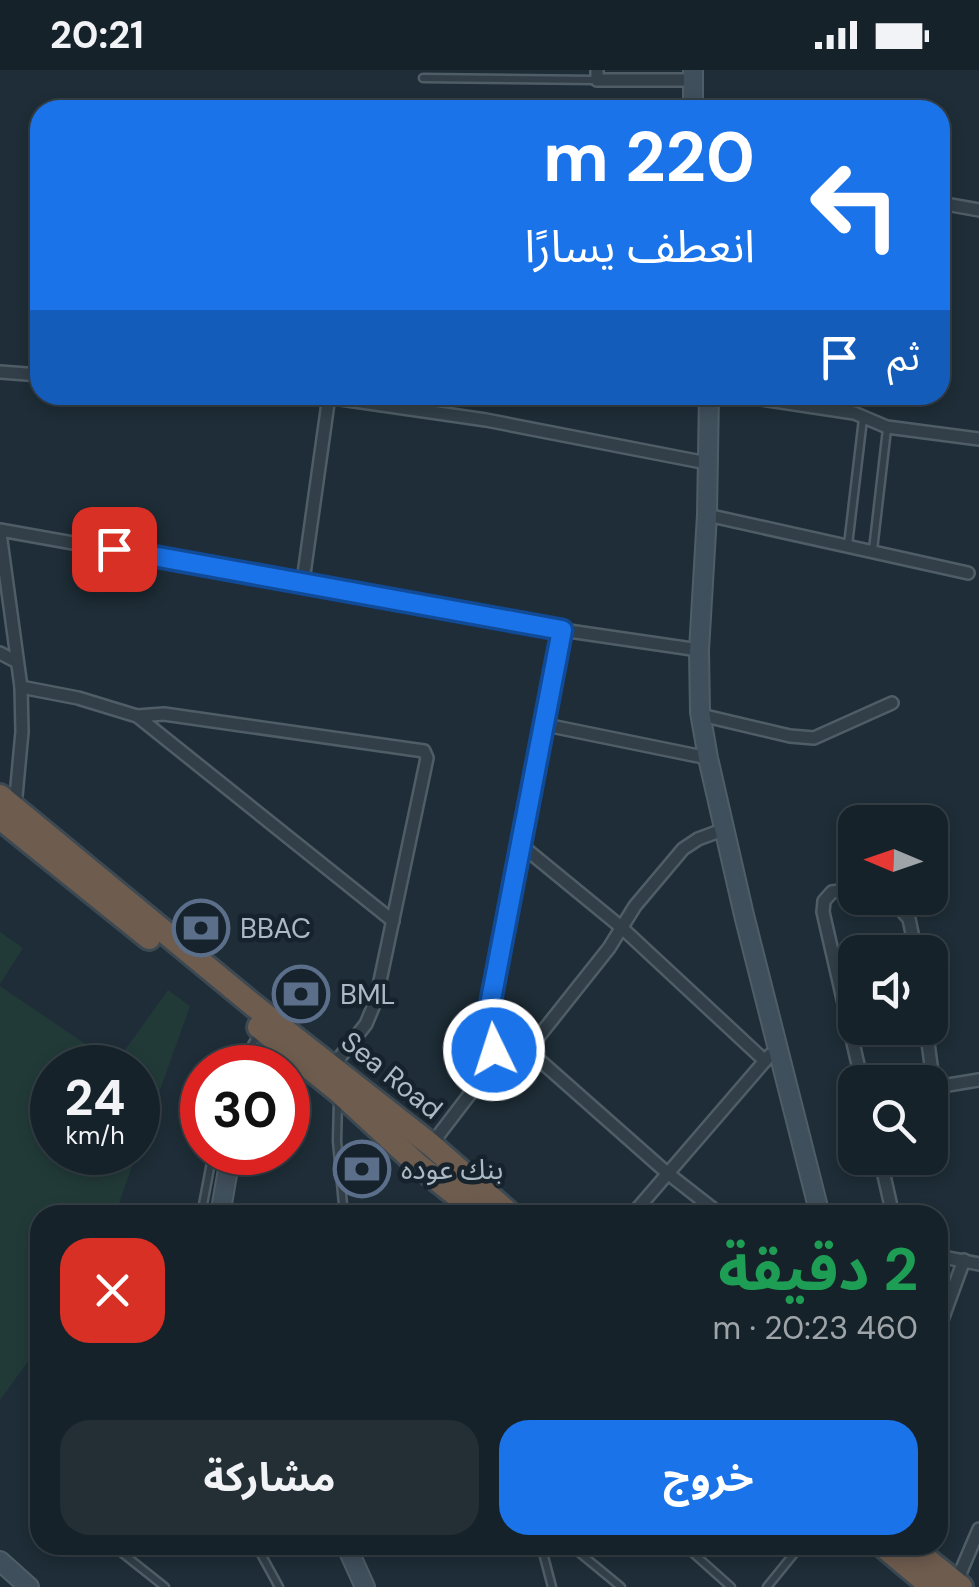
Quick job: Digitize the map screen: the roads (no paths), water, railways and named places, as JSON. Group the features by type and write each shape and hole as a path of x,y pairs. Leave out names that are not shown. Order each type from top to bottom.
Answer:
{"highway":[{"name":"Sea Road","path":"5,807 280,1045"},
{"name":"Sea Road","path":"5,807 334,1066 499,1205"},
{"name":"Sea Road","path":"310,1069 468,1205"},
{"path":"902,1555 932,1587"},
{"path":"908,1555 959,1585"}],"main road":[{"path":"693,75 694,100"},
{"path":"710,405 699,650 701,715 725,830 818,1205"},
{"path":"222,1205 228,1175"},
{"path":"351,1555 365,1587"},
{"path":"0,1561 29,1587"}],"street":[{"path":"597,75 693,75"},
{"path":"950,205 979,210"},
{"path":"0,372 30,374"},
{"path":"302,581 328,405"},
{"path":"385,405 580,436 708,463"},
{"path":"800,405 864,415 887,426 979,439"},
{"path":"707,515 968,573"},
{"path":"5,807 20,774 21,687 0,531 302,581 562,630 699,650"},
{"path":"430,1145 484,1077 494,1050 490,1005 562,630"},
{"path":"0,654 17,662"},
{"path":"21,687 78,698 137,716 164,714 424,751 427,758 372,1014 334,1066"},
{"path":"701,715 814,738 892,703"},
{"path":"137,716 392,921"},
{"path":"546,725 708,758"},
{"path":"528,1050 609,948 635,906 684,849 698,839 725,830"},
{"path":"521,846 621,926 765,1061"},
{"path":"838,891 824,901 823,912 858,1065"},
{"path":"640,1205 778,1046"},
{"path":"494,1050 528,1050 708,1205"},
{"path":"948,1085 979,1080"},
{"path":"884,1175 891,1205"},
{"path":"948,1258 979,1264"},
{"path":"948,1304 964,1260"},
{"path":"959,1585 979,1528"}],"lane":[{"path":"422,78 597,75"},
{"path":"848,546 864,415"},
{"path":"873,552 887,426"},
{"path":"252,1045 261,1029"},
{"path":"338,1091 337,1141 343,1205"},
{"path":"203,1205 209,1175"},
{"path":"124,1555 164,1587"},
{"path":"261,1555 279,1587"},
{"path":"544,1555 552,1587"},
{"path":"582,1555 621,1587"},
{"path":"695,1555 730,1587"},
{"path":"767,1587 793,1555"}],"place":[{"name":"BBAC","path":"201,928"},
{"name":"BML","path":"301,994"},
{"name":"بنك عوده","path":"362,1169"}]}
